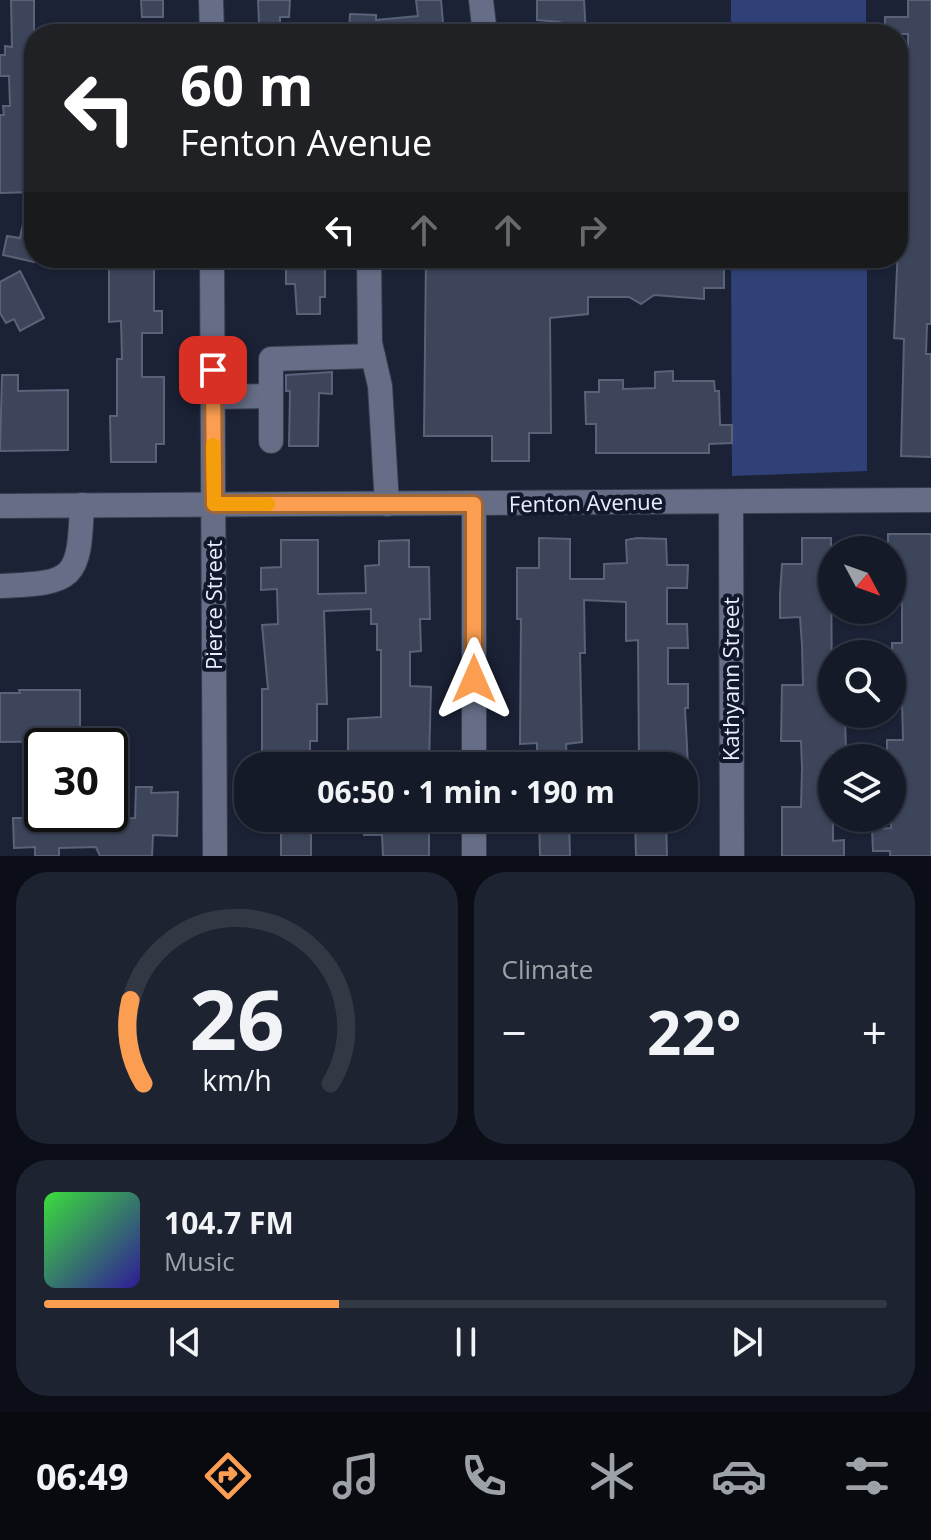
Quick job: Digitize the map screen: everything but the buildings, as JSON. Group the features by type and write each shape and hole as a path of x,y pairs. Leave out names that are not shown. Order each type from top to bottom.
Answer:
{"street":[{"path":"211,0 212,24"},
{"path":"481,0 484,24"},
{"name":"Pierce Street","path":"212,268 215,856"},
{"path":"369,268 373,356 380,386 387,504"},
{"path":"271,441 271,359 373,356"},
{"path":"213,397 271,396"},
{"name":"Fenton Avenue","path":"0,506 931,500"},
{"name":"Kathyann Street","path":"731,502 732,856"},
{"path":"474,504 474,752"},
{"path":"0,586 46,584 72,572 79,561 82,505"},
{"path":"474,832 474,856"}],"shaded area":[{"path":"731,0 866,0 866,24 731,24"},
{"path":"731,268 867,268 867,471 732,476"}],"slow traffic":[{"path":"213,445 214,504 268,504"}],"route":[{"path":"213,370 214,504 474,504 474,679"}]}
